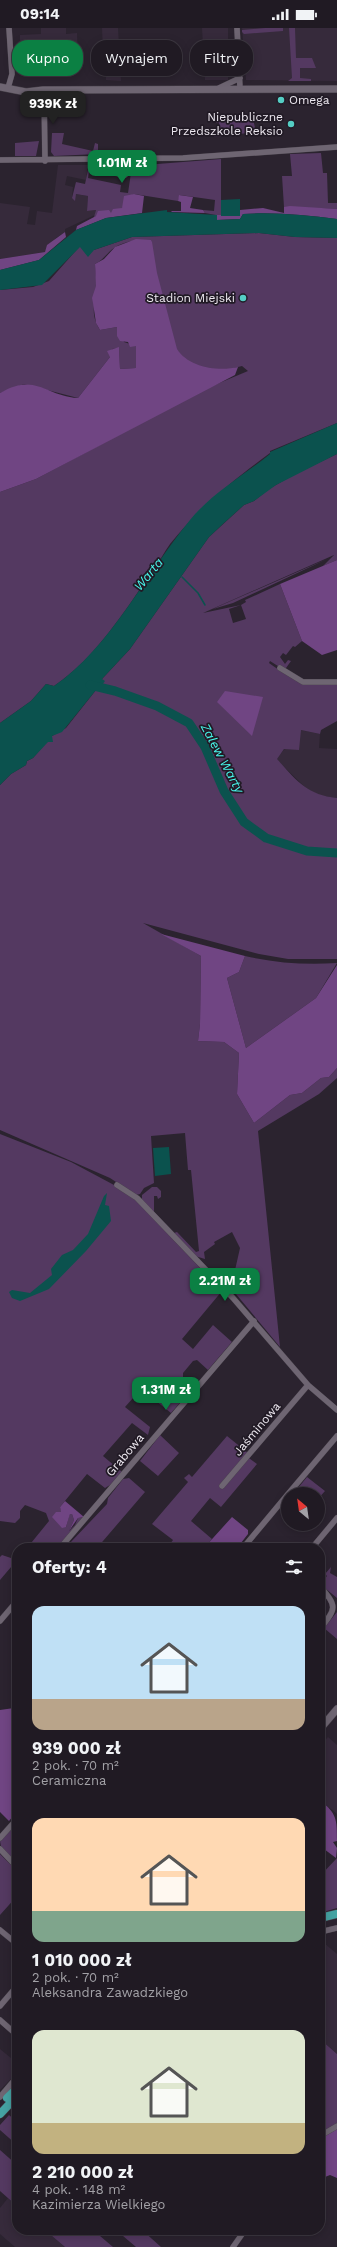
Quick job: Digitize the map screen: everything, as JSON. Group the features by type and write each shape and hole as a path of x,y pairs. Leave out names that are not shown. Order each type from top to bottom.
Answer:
{"main road":[{"path":"325,1917 337,1914"},
{"path":"0,2106 12,2093"},
{"path":"0,2114 12,2101"}],"street":[{"path":"8,88 12,74 9,28"},
{"path":"237,28 240,88"},
{"path":"219,88 240,78"},
{"path":"0,87 17,89 26,92 43,90 337,88"},
{"path":"43,90 45,161"},
{"path":"0,160 45,161 183,158 337,147"},
{"path":"91,168 125,175 128,172 130,160"},
{"path":"280,668 304,682 337,682"},
{"path":"117,1185 137,1198 254,1321 308,1385 337,1410"},
{"name":"Grabowa","path":"64,1543 254,1321"},
{"name":"Jaśminowa","path":"222,1486 308,1385"},
{"path":"294,1487 337,1436"},
{"path":"247,1543 281,1502"},
{"path":"316,1543 337,1518"},
{"path":"325,1590 335,1599 337,1606 335,1612 325,1623"},
{"path":"0,1621 12,1607"},
{"path":"325,1720 337,1709"},
{"path":"0,1838 12,1825"},
{"path":"0,1849 12,1862"},
{"path":"325,1931 337,1928"},
{"path":"0,1930 12,1940"},
{"path":"0,2006 12,1992"},
{"path":"0,2020 12,2031"},
{"path":"0,2097 12,2084"},
{"path":"325,2133 337,2126"},
{"path":"233,2247 241,2235"}],"shaded area":[{"path":"41,28 66,28 66,34 77,33 77,40 20,40 20,35 41,34"},
{"path":"102,28 118,28 119,40 102,40"},
{"path":"202,28 228,28 228,40 203,40"},
{"path":"242,28 337,28 337,81 246,80 246,76 253,76 253,40 243,40"},
{"path":"283,28 283,31 244,34 242,32 242,30"},
{"path":"289,28 295,28 296,58 312,58 316,68 300,68 300,78 311,79 311,81 288,81 292,78"},
{"path":"106,76 121,76 121,81 106,80"},
{"path":"205,76 228,76 228,80 205,80"},
{"path":"217,119 253,119 256,132 214,137 214,128 220,129 219,123 216,123"},
{"path":"52,133 64,133 62,144 93,151 95,143 98,144 98,154 54,156 51,152"},
{"path":"39,141 36,156 15,156 15,143"},
{"path":"321,153 323,173 327,173 328,203 337,203 337,209 284,207 282,176 292,176 290,154"},
{"path":"221,159 221,216 205,213 203,210 214,211 215,200 180,195 178,201 134,194 119,210 94,217 96,210 87,211 88,196 76,194 75,201 72,198 76,182 85,184 88,170 95,171 89,171 88,178 121,185 120,192 128,193 132,166"},
{"path":"58,165 88,165 86,180 67,176 65,185 73,187 72,198 76,194 88,196 87,211 96,210 95,215 65,229 65,232 56,238 45,252 0,259 0,203 30,207 27,224 35,225 37,211 52,213"},
{"path":"134,194 144,196 142,213 106,218 76,230 77,226 96,216 98,211 109,210 111,213 113,209 122,208 124,196"},
{"path":"179,195 193,197 190,208 203,210 205,213 171,212 181,211 181,202 178,201"},
{"path":"240,199 240,216 221,216 221,200"},
{"path":"290,206 337,209 337,219 266,213 243,214 240,219 217,220 217,215 240,215 240,210 263,208 284,213 284,207"},
{"path":"167,210 167,212 217,215 217,220 240,219 243,214 266,213 337,219 337,238 295,237 259,233 132,237 94,250 88,257 80,247 42,285 0,290 0,270 39,260 76,230 106,218"},
{"path":"65,232 66,237 39,260 0,270 0,259 45,252 47,245"},
{"path":"259,233 295,237 337,238 337,423 270,451 270,453 217,495 193,518 170,544 121,617 83,662 54,686 46,684 31,701 0,723 0,492 36,479 205,389 248,371 242,366 171,384 151,240 137,240 119,245 95,264 96,293 94,308 95,318 100,330 117,327 124,342 136,346 136,368 120,369 119,348 112,349 110,357 78,398 24,384 0,393 0,290 33,287 49,281 80,246 94,250 132,237"},
{"path":"136,239 151,240 152,242 157,273 177,349 188,360 204,367 222,369 238,367 235,375 36,479 0,492 0,393 12,387 32,385 78,398 110,357 107,351 119,347 120,369 136,368 136,346 130,347 128,342 120,341 117,336 117,327 100,330 96,323 92,298 96,286 95,264 104,259 115,247"},
{"path":"337,423 337,454 276,485 254,501 244,505 209,537 130,649 102,679 105,681 99,689 96,690 62,732 52,736 53,742 48,742 33,758 27,761 26,765 11,774 0,785 0,723 31,701 46,684 54,686 74,670 93,651 127,608 190,520 208,501 270,454 270,452"},
{"path":"337,454 337,560 323,566 334,555 203,613 241,605 246,602 245,600 280,584 302,641 295,647 293,646 286,655 283,653 280,657 285,664 288,660 291,661 286,668 281,668 270,661 269,663 300,682 337,684 337,721 321,730 320,734 301,730 299,750 284,749 277,759 296,780 310,790 318,794 337,798 337,959 288,959 259,954 143,923 201,956 200,1024 198,1041 224,1042 239,1053 237,1094 254,1123 290,1095 302,1093 321,1078 329,1077 337,1068 337,1078 319,1094 258,1131 280,1347 231,1288 240,1248 232,1232 214,1242 215,1244 204,1252 205,1259 195,1256 160,1219 174,1233 177,1232 196,1252 199,1251 191,1170 188,1170 185,1133 151,1136 154,1183 144,1188 140,1194 136,1195 110,1178 0,1130 0,785 11,774 26,765 27,761 33,758 52,736 66,728 96,690 99,689 102,679 130,649 209,537 244,505 254,501 269,489 295,474","holes":["241,605 246,619 233,623 229,609"]},
{"path":"327,559 233,603 213,609 224,604"},
{"path":"337,560 337,650 322,655 302,641 280,584"},
{"path":"225,691 263,697 252,736 217,702"},
{"path":"301,730 320,734 319,748 337,749 337,798 321,796 308,790 276,759"},
{"path":"161,934 245,956 239,972 227,978 246,1048 316,998 337,965 337,1068 329,1077 321,1078 302,1093 290,1095 254,1123 237,1094 239,1053 224,1042 198,1041 200,1024 201,956"},
{"path":"245,956 291,963 337,963 316,998 246,1048 227,978 239,972"},
{"path":"0,1134 71,1162 129,1193 222,1291 182,1339 193,1349 213,1325 232,1342 208,1370 197,1360 193,1361 183,1373 183,1377 195,1384 189,1386 176,1378 168,1385 165,1394 191,1390 171,1413 141,1389 125,1407 150,1427 148,1435 132,1423 103,1456 122,1472 110,1485 105,1488 87,1474 60,1507 66,1527 70,1513 72,1514 74,1520 69,1531 75,1525 78,1518 84,1517 61,1543 31,1543 49,1521 46,1513 25,1505 20,1511 20,1518 15,1523 0,1521"},
{"path":"169,1147 171,1174 155,1176 153,1148"},
{"path":"152,1187 157,1187 161,1191 161,1197 158,1199 157,1196 154,1196 154,1213 142,1200 142,1195"},
{"path":"107,1193 105,1205 109,1206 111,1221 86,1251 49,1289 20,1301 12,1298 9,1292 12,1290 30,1293 52,1275 51,1269 62,1255 73,1250 88,1234 104,1196"},
{"path":"160,1435 179,1453 158,1476 140,1461"},
{"path":"227,1436 248,1453 246,1456 257,1464 221,1507 210,1498 191,1521 212,1539 208,1543 171,1543 173,1540 152,1524 188,1482 184,1478 189,1474 192,1477"},
{"path":"307,1477 320,1487 299,1487"},
{"path":"129,1478 145,1492 101,1543 70,1543 107,1504 108,1498 123,1479"},
{"path":"65,1501 84,1517 78,1518 69,1531 74,1520 72,1514 70,1514 66,1527 62,1528 52,1517 56,1512 61,1512 60,1507"},
{"path":"232,1517 248,1530 248,1534 241,1543 209,1543"},
{"path":"2,1555 12,1558 12,1566 0,1580 0,1557"},
{"path":"331,1567 330,1573 337,1577 337,1598 325,1588 325,1578 327,1576 325,1574"},
{"path":"337,1612 337,1639 325,1629 325,1627"},
{"path":"12,1708 12,1817 9,1821 0,1812 0,1710"},
{"path":"328,1737 337,1745 337,1814 325,1804 325,1740"},
{"path":"325,1804 333,1813 336,1822 337,1841 333,1842 337,1848 336,1858 325,1850"},
{"path":"12,1828 12,1858 1,1846 0,1841"},
{"path":"0,1854 12,1866 12,1902 0,1915"},
{"path":"337,1858 337,1908 325,1912 325,1871"},
{"path":"325,1944 337,1954 337,2054 325,2043"},
{"path":"325,2043 337,2054 337,2123 325,2131"},
{"path":"0,2049 12,2059 12,2078 0,2090"},
{"path":"9,2115 12,2118 12,2141 0,2130 0,2125"},
{"path":"337,2129 337,2178 330,2175 325,2177 325,2136"},
{"path":"0,2150 12,2161 12,2202 0,2191"},
{"path":"8,2198 12,2202 12,2235 51,2235 65,2247 15,2247 0,2234 0,2208"},
{"path":"51,2235 99,2235 113,2247 65,2247"},
{"path":"122,2235 148,2235 161,2247 136,2247"}],"waterway":[{"path":"182,577 198,593 205,605"},
{"name":"Zalew Warty","path":"90,685 115,691 157,706 189,723 205,747 224,791 244,822 266,838 307,851 337,853"}],"place":[{"name":"Omega","path":"281,100"},
{"name":"Niepubliczne Przedszkole Reksio","path":"291,124"},
{"name":"Stadion Miejski","path":"243,298"}],"water label":[{"name":"Warta","path":"148,574"}]}
